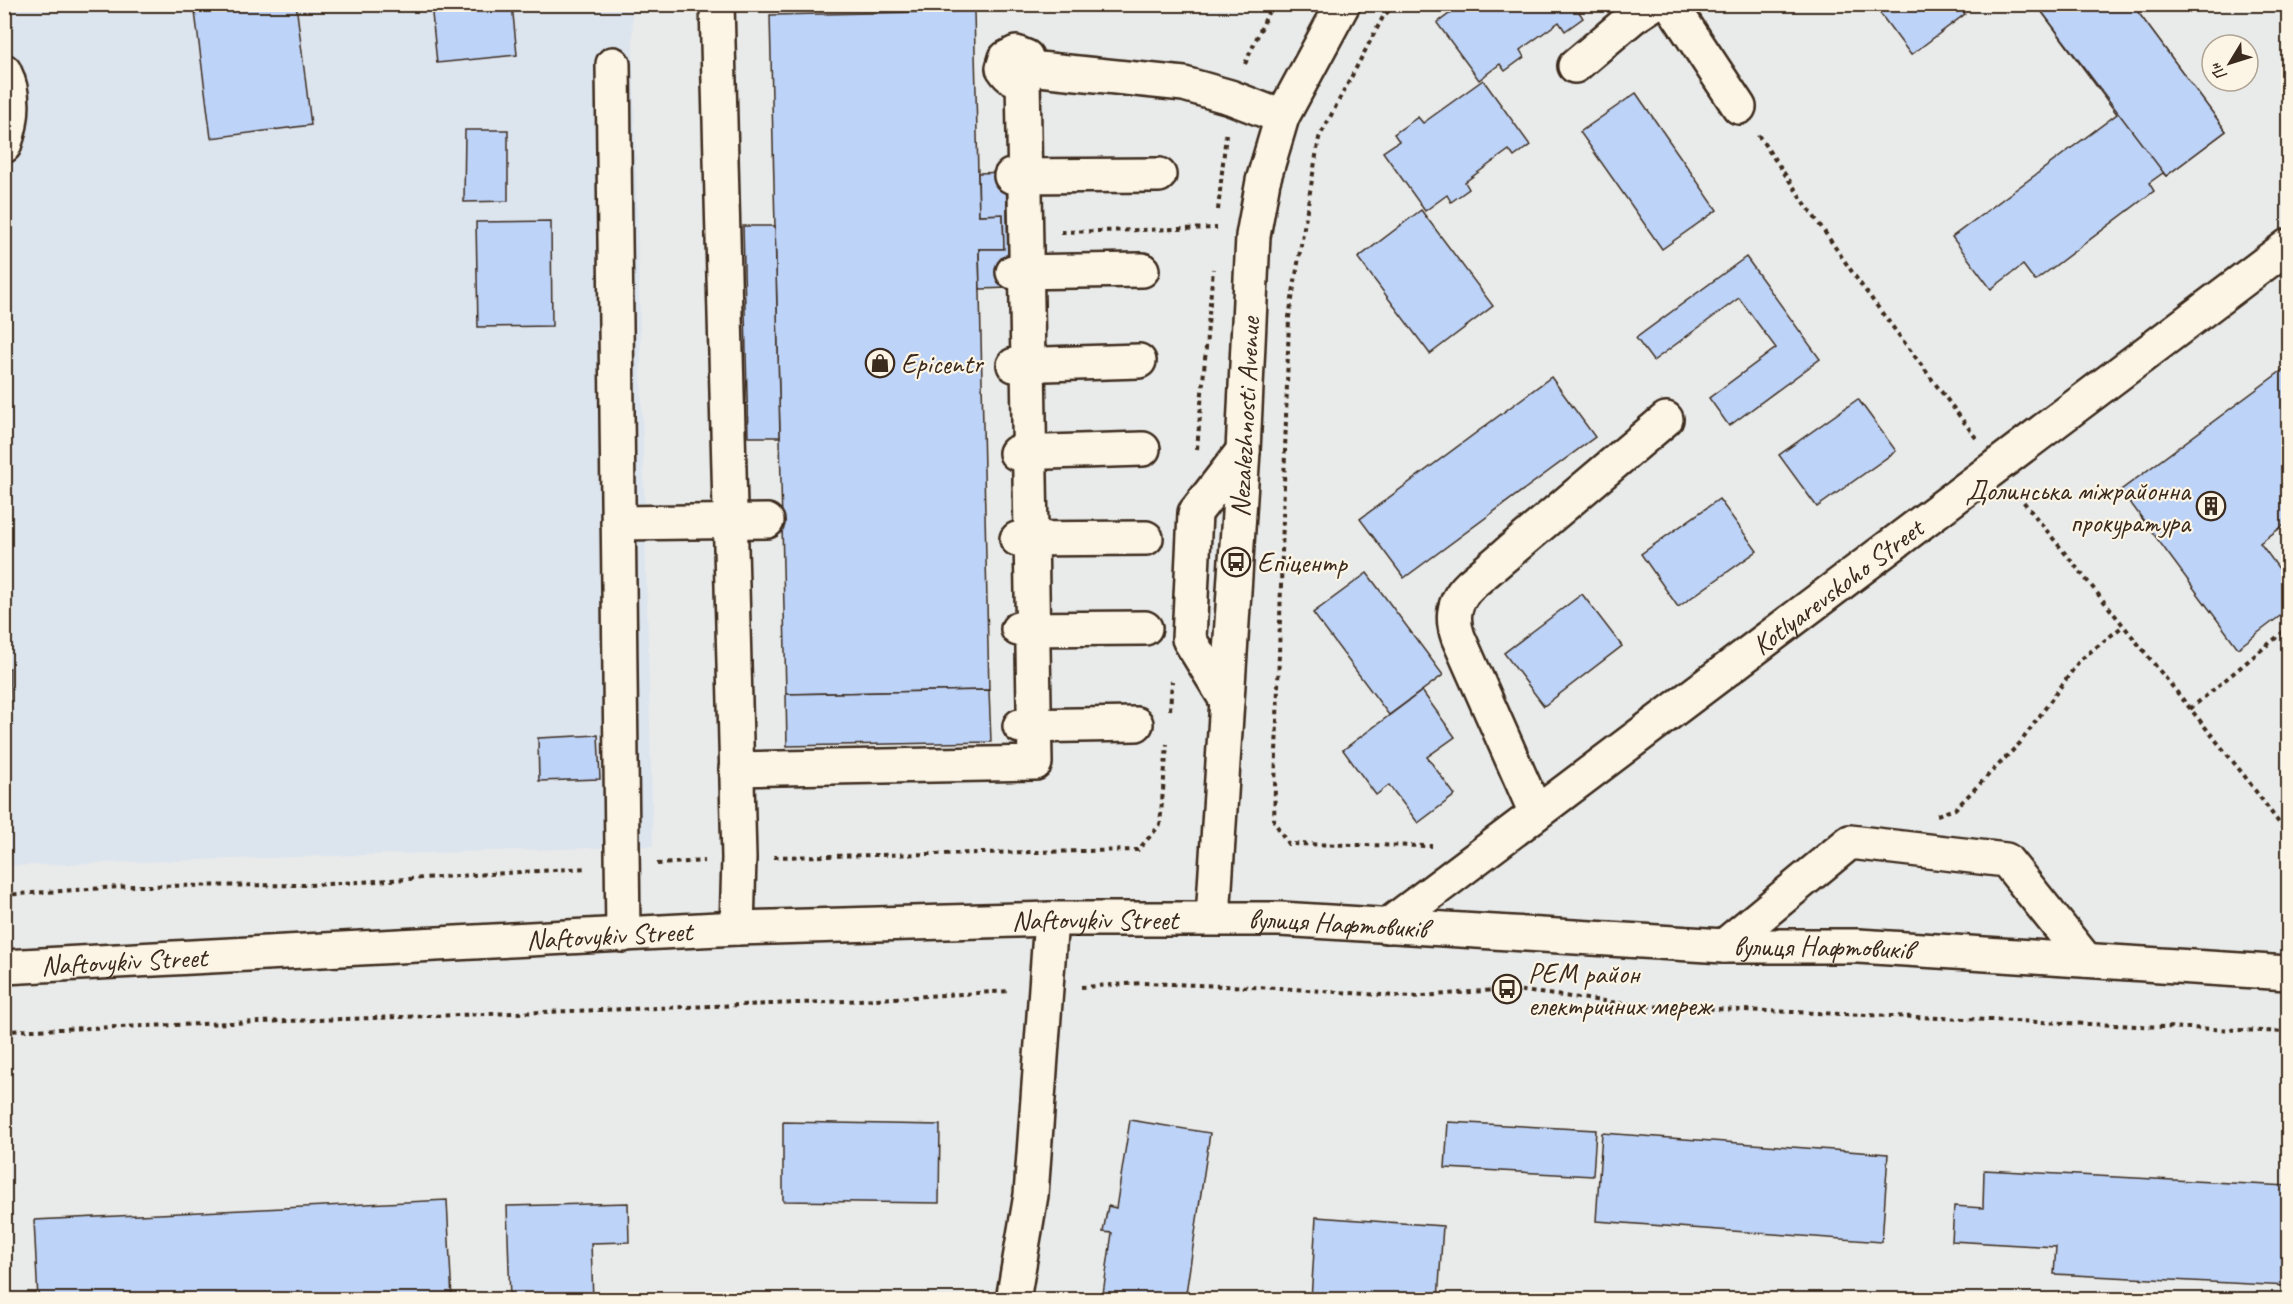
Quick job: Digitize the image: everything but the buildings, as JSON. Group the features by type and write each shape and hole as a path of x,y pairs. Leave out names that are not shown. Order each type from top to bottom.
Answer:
{"street":[{"path":"717,4 739,858 737,928"},
{"name":"Nezalezhnosti Avenue","path":"1213,918 1243,451 1253,236 1263,181 1282,117 1343,4"},
{"path":"1575,66 1633,17 1653,4"},
{"path":"1671,4 1739,107"},
{"path":"613,64 623,935"},
{"path":"4,71 13,92 11,128 4,146"},
{"path":"1024,742 1025,629 1018,176 1020,74 1184,84 1230,97 1282,117"},
{"path":"1018,176 1159,175"},
{"path":"1018,176 1026,232 1019,272"},
{"name":"Kotlyarevskoho Street","path":"1387,926 2289,246"},
{"path":"1019,272 1142,270"},
{"path":"1021,364 1139,361"},
{"path":"1536,813 1458,637 1453,619 1454,609 1463,591 1666,419"},
{"path":"1022,452 1143,449"},
{"path":"1227,701 1189,639 1195,513 1243,451"},
{"path":"618,523 767,521"},
{"path":"1024,539 1146,538"},
{"path":"1025,629 1145,628"},
{"path":"736,761 1024,742 1136,724"},
{"path":"1724,946 1850,842 2006,860 2086,960"},
{"name":"Naftovykiv Street","path":"4,967 737,928 1051,919 1213,918"},
{"name":"вулиця Нафтовиків","path":"1213,918 1280,918 1724,946 1858,946 2289,973"},
{"path":"1013,1299 1031,1195 1051,919"}],"path":[{"path":"1215,240 1230,97 1272,4"},
{"path":"1288,844 1274,821 1289,317 1318,138 1383,17 1395,4"},
{"path":"1026,232 1216,228"},
{"path":"1196,459 1213,262"},
{"path":"1934,816 1955,809 2020,743 2080,660 2122,626"},
{"path":"2190,709 2289,628"},
{"path":"1169,721 1172,675"},
{"path":"4,896 133,886 310,885 739,858 1137,850 1160,825 1168,732"},
{"path":"4,1031 827,1002 1143,983 1278,988 1411,997 1507,989 1643,1006 2289,1032"}],"shaded area":[{"path":"4,5 632,5 653,846 5,866"}],"place":[{"name":"Epicentr","path":"880,363"},
{"name":"Долинська міжрайонна прокуратура","path":"2211,506"},
{"name":"Епіцентр","path":"1236,562"},
{"name":"РЕМ район електричних мереж","path":"1507,989"}]}
